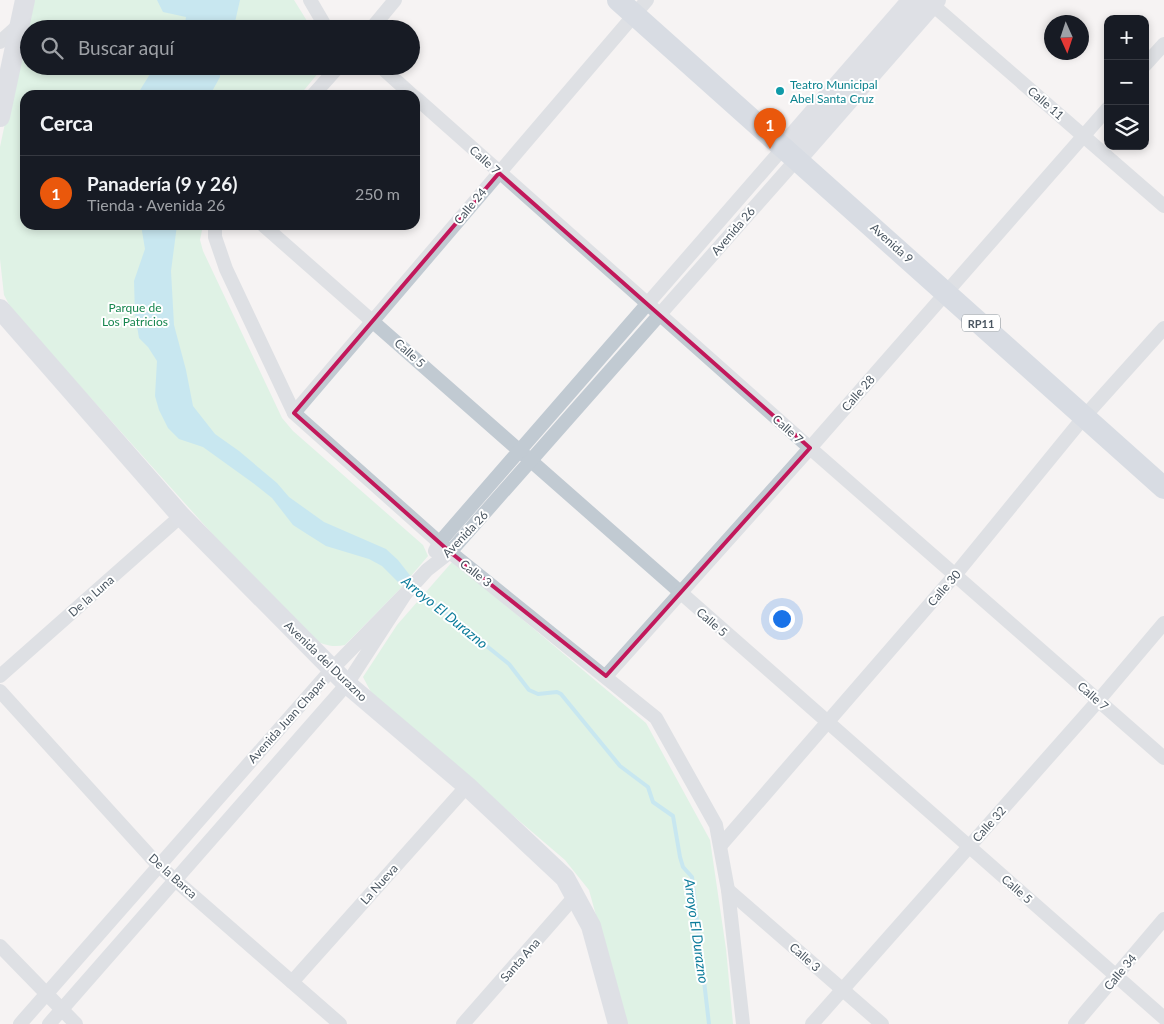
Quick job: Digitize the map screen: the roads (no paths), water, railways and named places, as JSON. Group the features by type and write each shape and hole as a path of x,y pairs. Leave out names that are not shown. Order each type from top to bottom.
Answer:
{"main road":[{"path":"21,20 25,0"},
{"name":"Avenida 26","path":"791,153 912,0"},
{"name":"Avenida 26","path":"791,153 932,1"},
{"name":"Avenida 9","path":"633,5 791,153 1164,488"},
{"path":"0,117 20,24"},
{"name":"Avenida del Durazno","path":"0,309 181,516 332,669 347,684 467,786 565,878 576,895 591,926 618,1024"}],"street":[{"path":"310,0 322,20"},
{"path":"378,20 395,0"},
{"name":"Calle 11","path":"932,1 1164,206"},
{"name":"Calle 24","path":"294,413 499,173 633,5"},
{"path":"0,42 20,24"},
{"path":"1149,61 1164,44"},
{"path":"317,90 331,75"},
{"name":"Calle 7","path":"390,75 407,90"},
{"name":"Calle 7","path":"420,101 659,315 1164,758"},
{"name":"Calle 28","path":"606,676 810,448 1104,113"},
{"name":"Avenida 26","path":"427,570 439,543 519,450 647,304 791,153"},
{"name":"Avenida 26","path":"427,570 450,552 659,315 791,153"},
{"name":"Calle 5","path":"268,230 373,320 680,594 1164,1018"},
{"name":"Calle 3","path":"215,231 226,269 294,413 439,543 656,718 716,825 728,890 743,1024"},
{"name":"Calle 30","path":"721,845 955,575 1084,417 1164,328"},
{"name":"De la Luna","path":"0,676 181,516"},
{"path":"406,593 427,570"},
{"name":"Avenida Juan Chapar","path":"20,1024 332,669 406,593"},
{"name":"Avenida Juan Chapar","path":"49,1024 347,684 406,593"},
{"name":"Calle 32","path":"812,1024 1098,701 1164,623"},
{"name":"De la Barca","path":"0,690 158,865 340,1024"},
{"name":"La Nueva","path":"292,982 467,786"},
{"name":"Calle 3","path":"728,890 882,1024"},
{"name":"Santa Ana","path":"463,1024 576,895"},
{"name":"Calle 34","path":"1075,1024 1164,919"},
{"path":"0,946 45,995 76,1024"}],"water":[{"path":"157,0 240,0 235,20 186,20 186,17 163,12"},
{"path":"149,75 220,75 213,90 140,90"},
{"path":"142,230 176,230 171,271 174,325 193,406 215,434 239,451 277,483 289,497 324,522 386,549 398,560 430,601 423,599 398,582 382,566 369,559 326,546 293,525 272,498 253,483 203,447 179,439 168,428 159,410 155,396 157,361 148,347 139,338 135,314 134,281 145,249"}],"waterway":[{"name":"Arroyo El Durazno","path":"428,599 509,664 529,690 538,694 557,692 561,694 620,766 648,787 653,802 673,816 683,867 692,877 709,1024"}],"place":[{"name":"Teatro Municipal Abel Santa Cruz","path":"780,91"},
{"name":"Panadería (9 y 26)","path":"770,149"}],"park label":[{"name":"Parque de Los Patricios","path":"135,314"}]}
